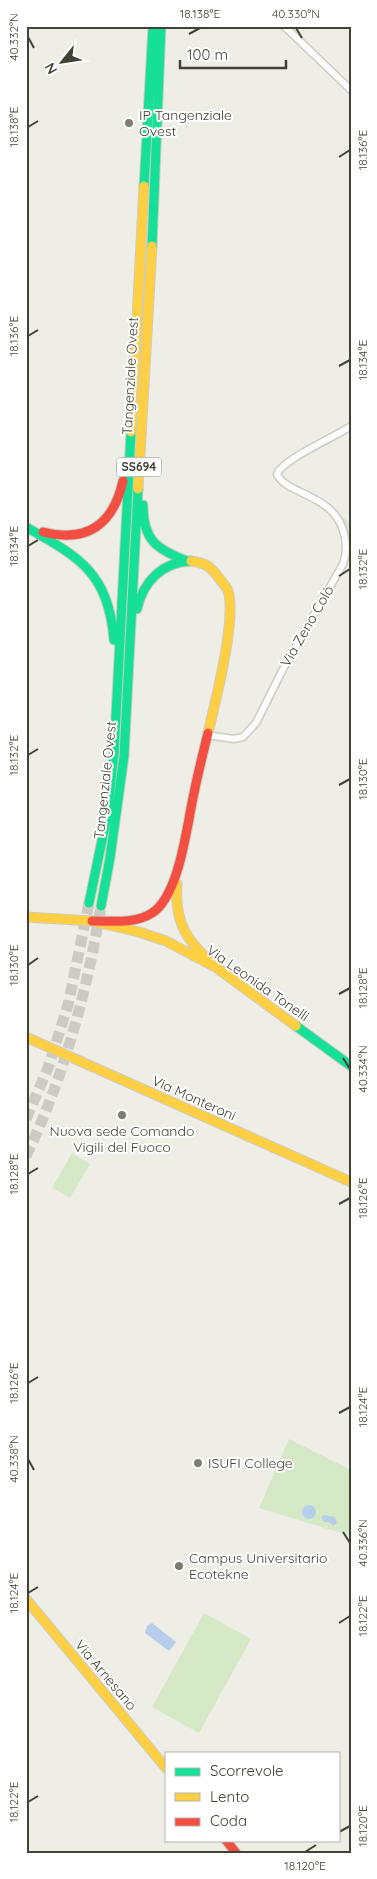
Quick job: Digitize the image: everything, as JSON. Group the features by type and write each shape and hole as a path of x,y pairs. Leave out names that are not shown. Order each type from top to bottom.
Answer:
{"main road":[{"name":"Tangenziale Ovest","path":"89,903 107,816 114,753 152,26"},
{"name":"Tangenziale Ovest","path":"101,906 124,756 161,26"},
{"path":"26,526 52,534 64,536 79,535 92,530 112,513 121,494 123,483 130,399 134,388"},
{"path":"143,397 146,407 142,510 144,522 148,535 155,545 164,552 189,562"},
{"path":"26,526 65,548 81,561 97,580 108,603 114,627 112,736 114,753"},
{"path":"92,921 131,921 146,917 160,907 167,898 176,872 207,735 231,611 227,589 213,569 197,562 189,562 170,566 151,577 137,603 132,687 127,694"},
{"path":"176,872 176,910 181,928 194,947 217,968"},
{"name":"Via Leonida Tonelli","path":"26,917 92,921 166,941 217,968 351,1066"},
{"name":"Via Monteroni","path":"26,1037 351,1182"},
{"name":"Via Arnesano","path":"26,1599 165,1767"},
{"path":"228,1842 236,1853"}],"street":[{"path":"284,26 351,90"},
{"name":"Via Zeno Colò","path":"207,735 234,739 243,737 256,724 284,667 343,564 346,556 345,537 335,514 318,501 283,482 278,474 285,464 351,426"}],"green space":[{"path":"340,516 351,523 350,546"},
{"path":"72,1153 90,1164 70,1198 52,1188"},
{"path":"289,1439 351,1470 351,1536 259,1508"},
{"path":"204,1613 251,1639 199,1733 152,1707"}],"water":[{"path":"309,1505 314,1507 316,1512 314,1517 309,1519 304,1517 302,1512 304,1507"},
{"path":"324,1515 335,1517 337,1523 333,1526 329,1522 324,1522 321,1517"},
{"path":"152,1623 176,1642 169,1651 145,1633 147,1626"}],"tunnel":[{"path":"26,1119 48,1068 68,1005 89,903"},
{"path":"26,1156 52,1096 73,1034 89,970 101,906"}],"traffic: fast":[{"path":"144,186 153,26"},
{"path":"152,246 161,26"},
{"path":"89,903 107,816 114,753 131,432"},
{"path":"101,906 110,858 124,756 138,489"},
{"path":"143,505 146,527 153,542 167,552 187,561"},
{"path":"26,527 62,548 88,570 98,583 105,598 111,617 114,640"},
{"path":"137,609 144,590 155,575 171,565 191,561"},
{"path":"296,1026 351,1066"}],"traffic: slow":[{"path":"131,432 144,186"},
{"path":"138,489 152,246"},
{"path":"191,561 204,564 213,571 227,589 230,604 230,620 224,661 208,733"},
{"path":"177,884 178,911 185,932 198,950 217,968"},
{"path":"26,917 92,921 139,932 166,941 217,968 296,1026"},
{"path":"26,1037 351,1182"},
{"path":"26,1599 165,1767"}],"traffic: jam":[{"path":"43,532 73,535 96,527 112,509 123,481"},
{"path":"92,921 138,919 152,913 162,904 176,875 181,858 208,733"},
{"path":"228,1842 236,1853"}],"place":[{"name":"IP Tangenziale Ovest","path":"129,123"},
{"name":"Nuova sede Comando Vigili del Fuoco","path":"122,1115"},
{"name":"ISUFI College","path":"198,1463"},
{"name":"Campus Universitario Ecotekne","path":"179,1566"}]}
